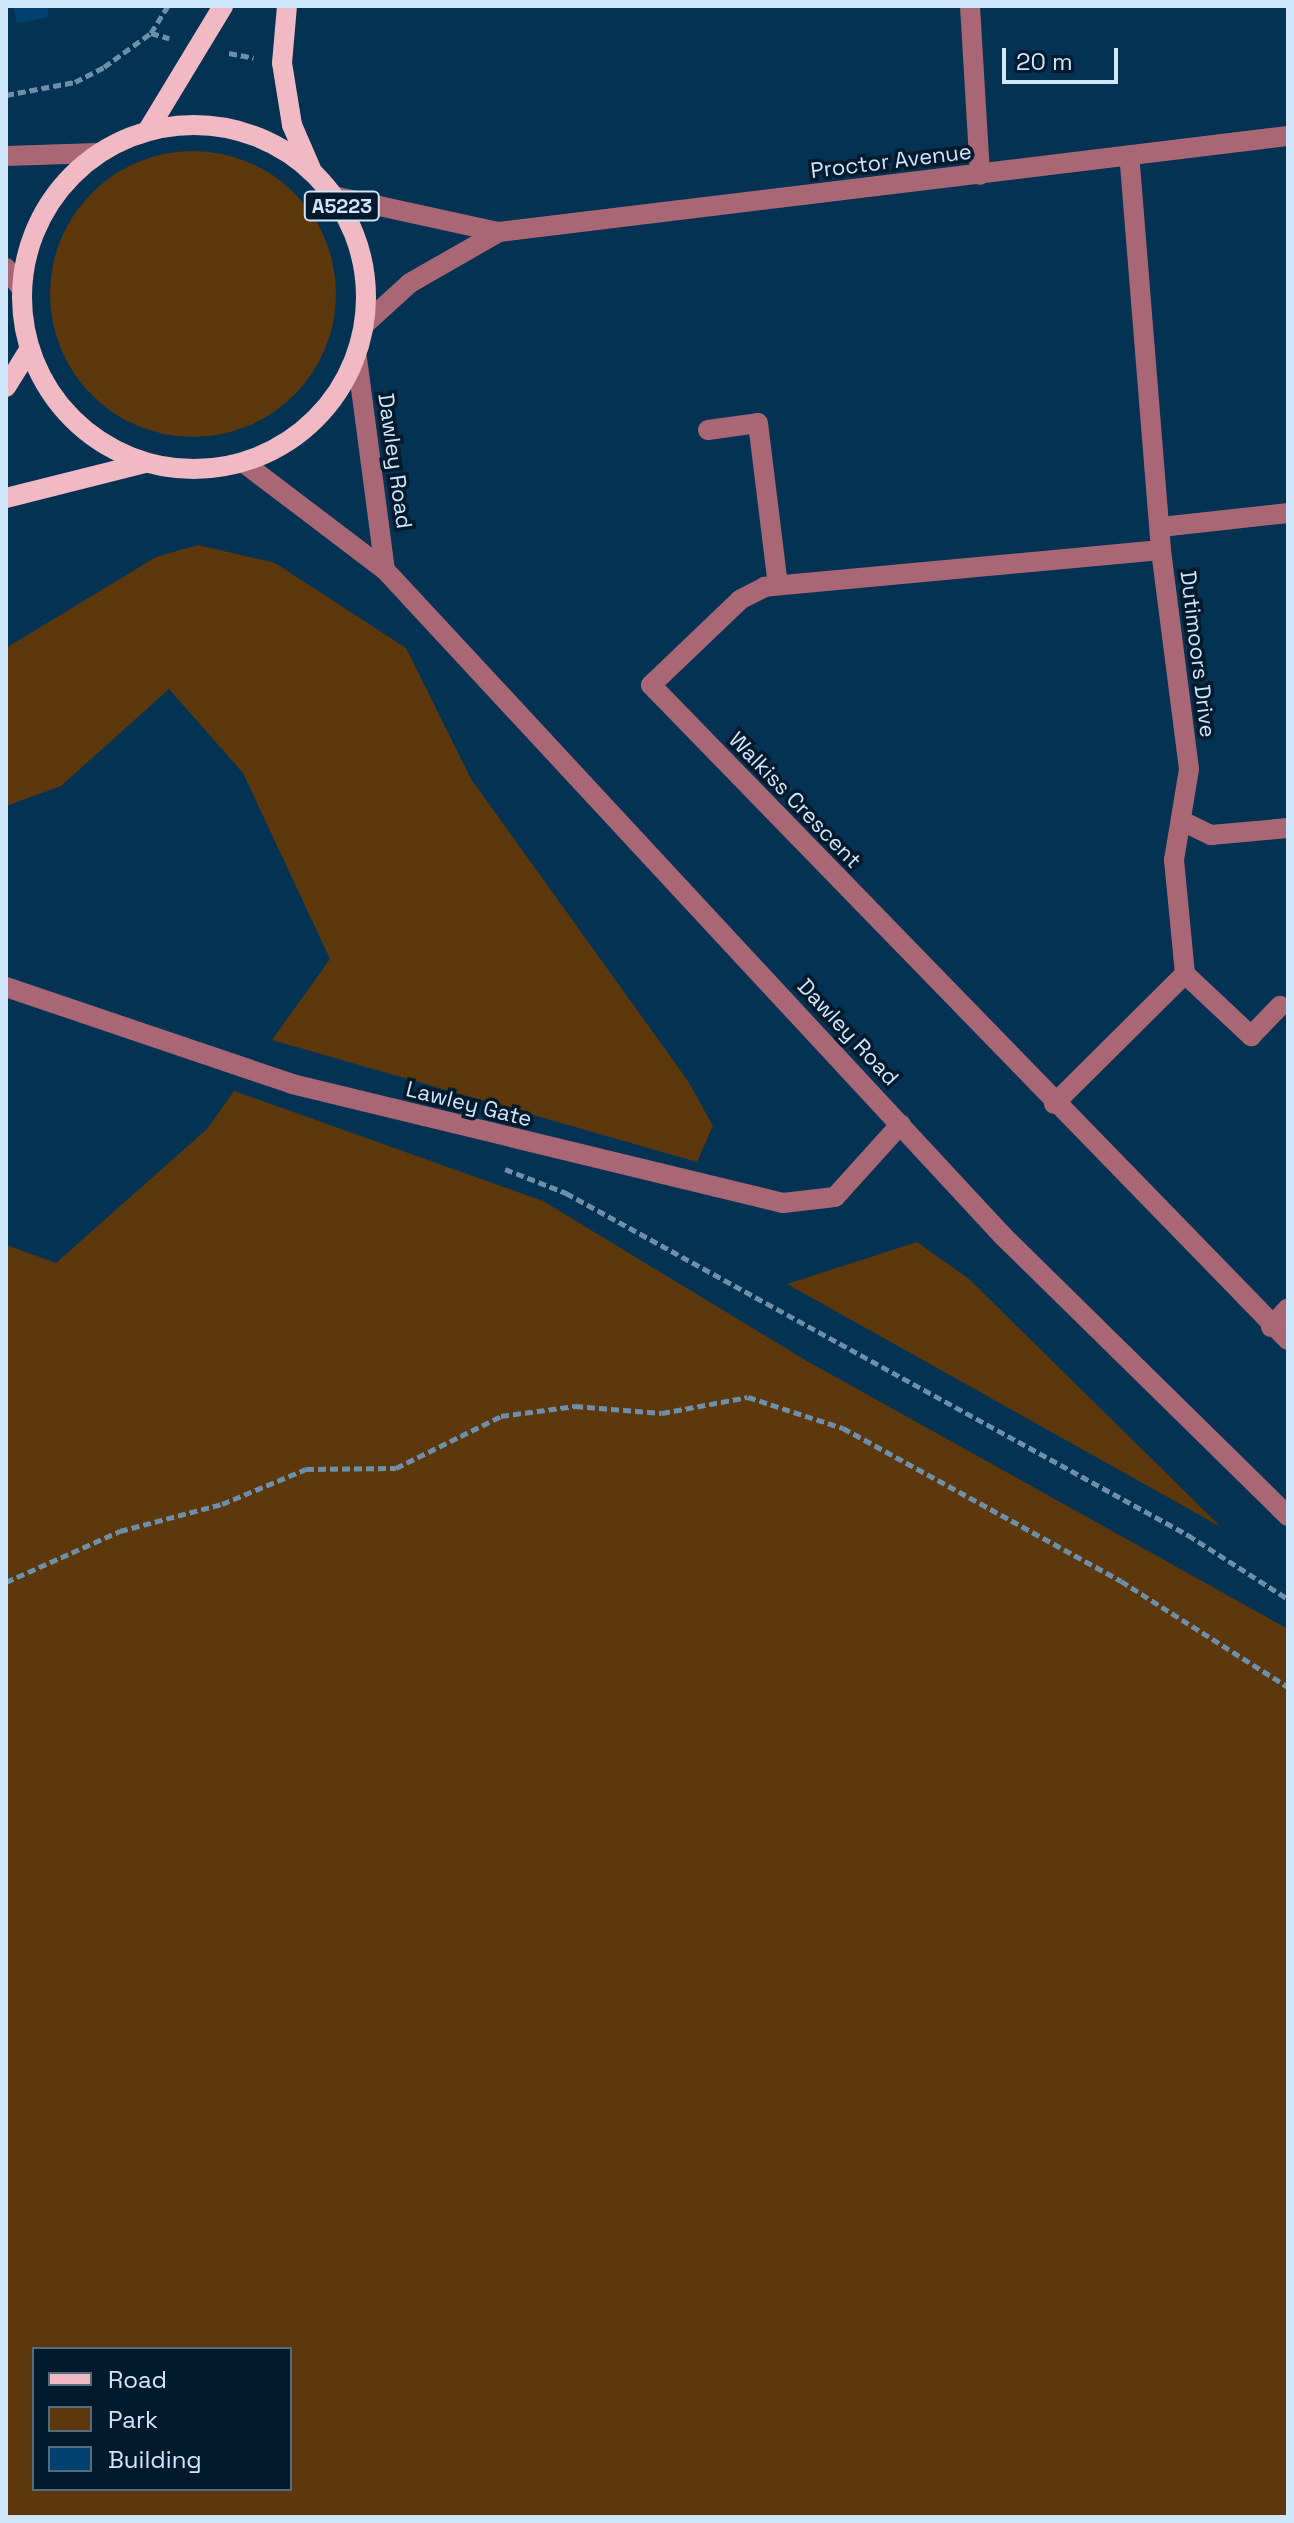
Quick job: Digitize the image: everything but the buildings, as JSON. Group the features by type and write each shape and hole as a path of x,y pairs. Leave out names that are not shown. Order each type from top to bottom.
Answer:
{"main road":[{"path":"148,130 223,6"},
{"name":"A5223","path":"287,6 282,63 292,125 311,169"},
{"name":"A5223","path":"6,498 145,463 194,470 244,463 292,440 321,413 357,358 366,323 367,275 338,197 311,169 262,137 206,124 148,130 98,153 43,212 21,288 29,350 73,420 145,463"},
{"path":"6,387 29,350"}],"street":[{"path":"970,6 980,175"},
{"name":"Proctor Avenue","path":"338,197 499,232 1288,136"},
{"path":"6,156 98,153"},
{"name":"Dutimoors Drive","path":"1129,155 1161,550 1189,769 1174,860 1185,974"},
{"name":"Proctor Avenue","path":"366,323 410,283 499,232"},
{"path":"6,268 21,288"},
{"name":"Dawley Road","path":"357,358 385,570"},
{"path":"708,430 758,423 778,585"},
{"name":"Dawley Road","path":"244,463 385,570 1126,1362 1288,1516"},
{"path":"1161,527 1288,513"},
{"name":"Walkiss Crescent","path":"1161,550 778,585 740,600 651,685 1054,1104 1271,1327 1288,1340"},
{"path":"1182,821 1211,835 1288,828"},
{"path":"1054,1104 1185,974 1251,1036 1280,1006"},
{"name":"Lawley Gate","path":"6,987 292,1084 767,1200 835,1197 901,1124"},
{"path":"1271,1327 1288,1308"}],"path":[{"path":"6,95 75,82 104,67 151,33 168,6"},
{"path":"499,1166 566,1193 1188,1535 1288,1599"},
{"path":"6,1582 120,1531 222,1504 306,1469 396,1468 501,1416 575,1406 662,1413 748,1397 843,1428 1121,1581 1288,1687"}],"green space":[{"path":"179,151 207,151 248,161 284,183 304,203 326,239 334,266 334,322 326,349 304,385 284,405 248,427 235,431 207,437 179,437 138,427 102,405 82,385 60,349 56,336 50,308 50,280 60,239 82,203 102,183 138,161 151,157"},
{"path":"198,545 275,563 406,648 471,779 688,1081 713,1126 697,1162 272,1040 330,959 243,773 169,689 61,786 6,806 6,648 156,557"},
{"path":"234,1091 543,1201 807,1361 1288,1629 1288,2517 6,2517 6,1245 56,1263 207,1129"},
{"path":"917,1242 969,1279 1221,1527 787,1284"}]}
